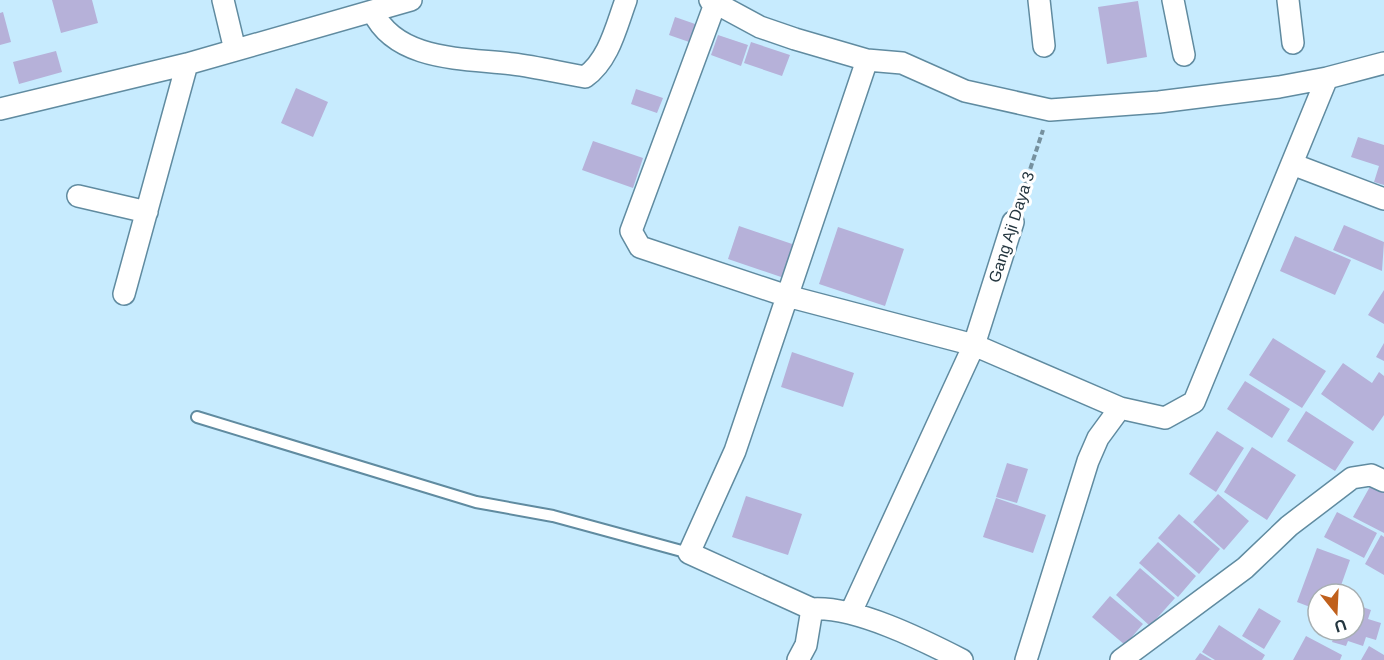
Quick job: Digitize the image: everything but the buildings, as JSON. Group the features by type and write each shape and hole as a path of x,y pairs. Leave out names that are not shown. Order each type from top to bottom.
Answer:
{"street":[{"path":"223,0 235,50"},
{"path":"0,109 187,64 411,0"},
{"path":"374,12 389,35 403,43 438,55 479,62 511,64 585,77 597,69 603,59 626,0"},
{"path":"1039,0 1044,46"},
{"path":"1173,0 1184,55"},
{"path":"1287,0 1293,43"},
{"path":"1327,78 1194,402 1165,418 1120,408 974,345 787,296 640,247 631,231 712,2 760,27 867,60 902,63 965,91 1050,110 1159,102 1279,87 1327,78 1384,63"},
{"path":"867,60 735,451 689,553 812,609 825,608 851,612 962,660"},
{"path":"124,294 187,64"},
{"path":"1292,164 1384,199"},
{"path":"78,196 147,212"},
{"name":"Gang Aji Daya 3","path":"851,612 974,345 1013,222"},
{"path":"1026,660 1088,461 1098,438 1120,408"},
{"path":"1121,660 1245,568 1288,526 1352,478 1371,475 1384,481"},
{"path":"798,660 806,645 812,609"}],"lane":[{"path":"197,417 476,502 553,516 689,553"}],"path":[{"name":"Gang Aji Daya 3","path":"1013,222 1050,110"}]}
